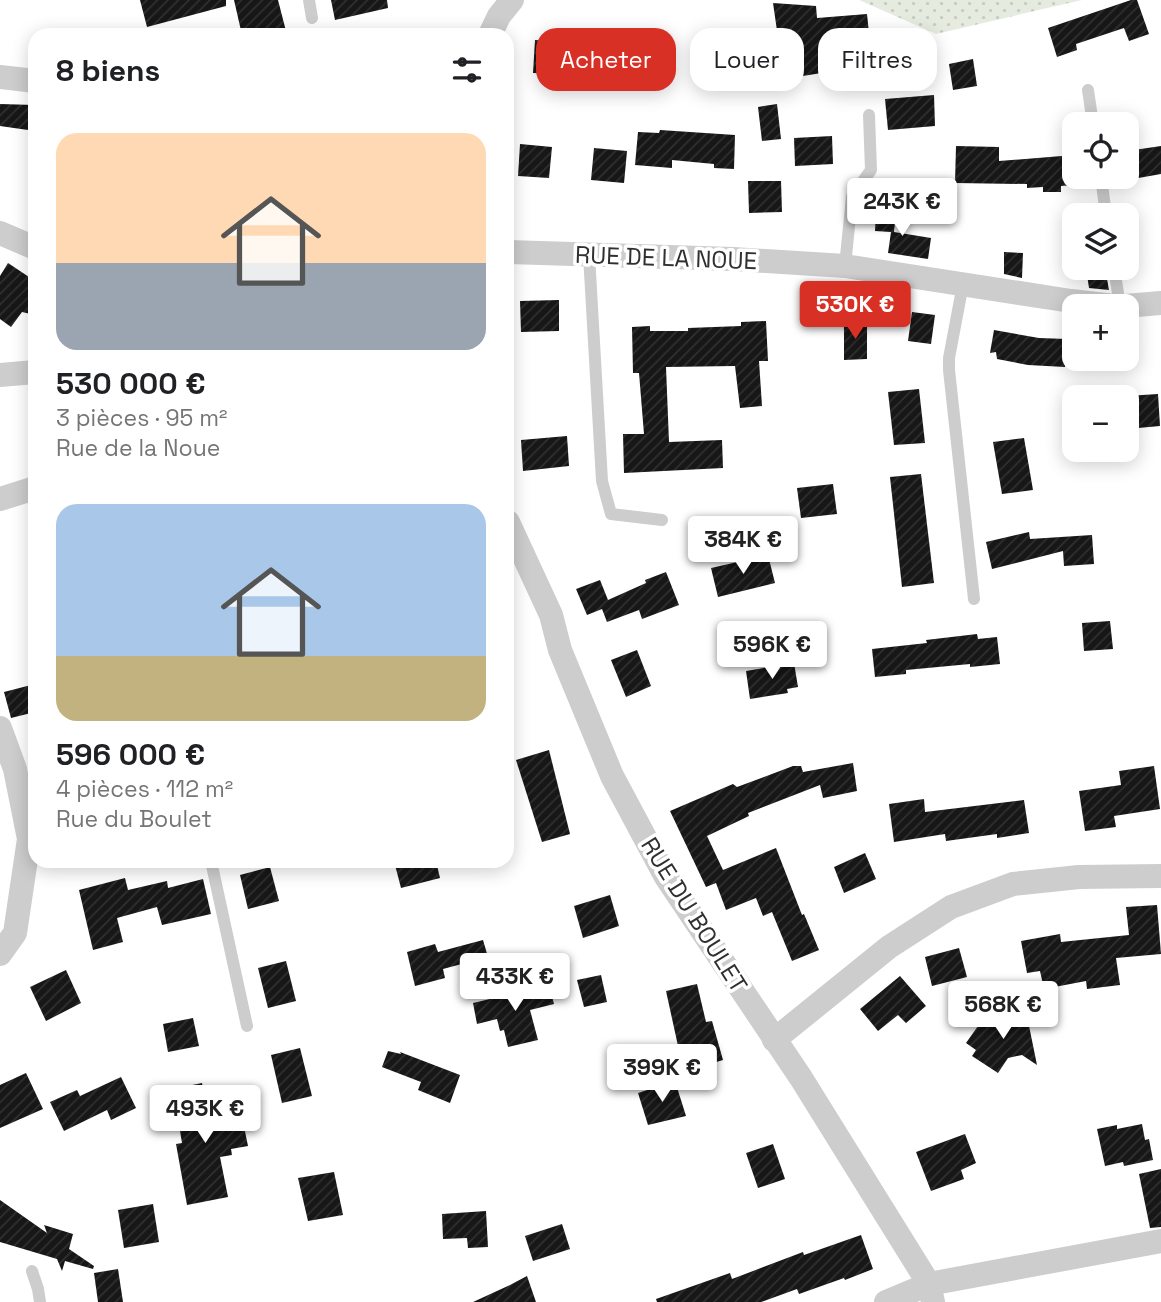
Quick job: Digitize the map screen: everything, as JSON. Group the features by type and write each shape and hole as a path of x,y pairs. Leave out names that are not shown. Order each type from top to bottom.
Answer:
{"street":[{"path":"493,28 512,0"},
{"path":"0,77 28,80"},
{"path":"0,233 28,245"},
{"name":"RUE DE LA NOUE","path":"514,252 845,266 1062,300"},
{"path":"1139,305 1161,303"},
{"path":"0,375 28,373"},
{"path":"0,499 28,490"},
{"name":"RUE DU BOULET","path":"514,535 551,615 560,650 612,776 666,877 801,1078 931,1293"},
{"path":"0,728 15,769 28,822"},
{"path":"0,954 15,933 28,860"},
{"path":"774,1040 889,947 951,907 1013,884 1079,877 1161,876"},
{"path":"886,1302 1159,1247"}],"lane":[{"path":"309,0 313,18"},
{"path":"1088,90 1091,112"},
{"path":"845,266 852,197 871,170 869,115"},
{"path":"589,255 602,481 611,514 662,520"},
{"path":"963,284 949,370 974,599"},
{"path":"213,868 247,1026"},
{"path":"32,1272 40,1302"}],"shaded area":[{"path":"859,0 1082,0 937,34 937,28 922,28"}],"building":[{"path":"140,0 226,0 226,6 147,27"},
{"path":"234,0 278,0 285,28 240,28"},
{"path":"331,0 387,0 388,8 335,20"},
{"path":"1137,0 1149,34 1129,41 1124,28 1076,44 1077,50 1057,57 1048,28"},
{"path":"773,3 816,6 817,18 867,14 868,28 818,28 818,74 804,76 804,28 777,28"},
{"path":"535,40 536,40 536,73 533,73"},
{"path":"973,59 977,86 953,90 949,64"},
{"path":"934,95 935,126 888,130 885,99"},
{"path":"0,104 28,105 28,130 0,126"},
{"path":"777,104 781,139 762,141 758,107"},
{"path":"660,130 735,135 734,169 672,160 672,168 635,165 638,132 659,133"},
{"path":"832,136 833,164 795,166 794,138"},
{"path":"520,144 552,147 549,178 518,176"},
{"path":"956,146 999,147 999,161 1062,156 1061,192 1043,192 1043,187 1027,188 1027,184 955,183"},
{"path":"1161,146 1161,174 1139,178 1139,149"},
{"path":"594,148 627,151 624,183 591,180"},
{"path":"748,181 781,181 782,212 749,213"},
{"path":"876,210 896,211 894,232 931,238 928,259 888,253 891,232 875,231"},
{"path":"1004,252 1023,253 1022,278 1004,274"},
{"path":"8,263 28,276 28,313 22,312 11,327 0,319 0,276"},
{"path":"1088,280 1107,280 1109,290 1089,288"},
{"path":"559,300 559,331 521,332 520,301"},
{"path":"912,312 935,315 931,344 908,341"},
{"path":"766,321 768,361 759,361 762,406 740,408 735,366 666,367 669,442 722,440 723,468 624,473 623,434 644,434 639,373 633,373 632,327 650,326 650,331 688,331 688,328 741,326 741,322"},
{"path":"844,322 867,322 867,359 844,360"},
{"path":"994,330 1039,338 1062,339 1062,367 1028,365 997,359 996,352 990,353"},
{"path":"919,389 925,443 894,445 888,392"},
{"path":"1158,394 1160,426 1139,428 1139,395"},
{"path":"567,436 569,466 523,471 521,440"},
{"path":"1024,438 1033,490 1002,494 993,442"},
{"path":"921,474 934,583 902,587 890,477"},
{"path":"833,484 837,514 801,518 797,488"},
{"path":"1029,532 1030,539 1092,535 1094,564 1064,566 1063,551 992,569 986,542"},
{"path":"768,555 775,583 718,597 711,568"},
{"path":"666,572 679,605 642,619 639,610 607,622 602,609 587,615 576,589 600,580 608,600"},
{"path":"1110,621 1113,649 1084,651 1082,623"},
{"path":"977,634 978,639 997,637 1000,664 906,670 906,674 875,677 872,649"},
{"path":"637,650 651,686 626,697 611,660"},
{"path":"794,663 798,687 787,689 788,693 750,699 746,671"},
{"path":"28,686 28,714 11,718 4,692"},
{"path":"549,750 570,834 542,842 516,760"},
{"path":"853,763 857,791 823,798 820,785 748,813 749,816 707,836 723,870 776,848 819,950 792,961 772,912 763,916 756,898 726,910 716,883 706,887 670,811 733,784 737,787 793,766 801,766 803,772"},
{"path":"1154,766 1160,809 1114,816 1116,827 1085,831 1079,791 1121,785 1119,771"},
{"path":"924,799 925,812 1024,800 1029,833 946,841 945,834 894,842 889,804"},
{"path":"865,853 876,879 844,893 834,867"},
{"path":"270,868 279,901 248,909 240,875"},
{"path":"396,868 438,868 440,878 401,888"},
{"path":"125,878 128,890 167,881 168,888 203,879 211,914 162,925 157,907 117,918 123,942 93,950 79,890"},
{"path":"610,895 619,926 583,938 574,906"},
{"path":"1157,905 1161,954 1116,958 1120,985 1087,989 1086,981 1044,989 1040,971 1027,973 1021,941 1060,934 1061,942 1129,935 1126,907"},
{"path":"483,940 488,957 443,969 445,978 415,986 407,952 435,944 438,952"},
{"path":"959,948 967,977 932,986 925,957"},
{"path":"286,961 296,1001 268,1008 258,968"},
{"path":"66,970 81,1003 46,1021 30,987"},
{"path":"601,975 607,1002 584,1007 577,980"},
{"path":"900,976 926,1006 906,1023 898,1015 878,1031 860,1009"},
{"path":"697,984 706,1022 712,1021 723,1060 650,1082 645,1066 680,1055 666,991"},
{"path":"549,985 554,1004 530,1010 538,1040 508,1047 504,1030 500,1031 497,1019 477,1024 473,1003"},
{"path":"1026,1011 1037,1065 1022,1055 1008,1058 998,1073 972,1056 976,1050 966,1043 978,1026 1003,1021 1002,1016"},
{"path":"193,1018 199,1046 168,1052 163,1024"},
{"path":"300,1048 312,1096 282,1103 271,1055"},
{"path":"388,1051 401,1054 400,1052 460,1075 450,1103 418,1090 421,1082 382,1067"},
{"path":"26,1073 43,1109 0,1128 0,1085"},
{"path":"121,1077 136,1108 111,1120 107,1110 64,1131 50,1102 77,1090 80,1096"},
{"path":"675,1081 686,1116 648,1125 638,1093"},
{"path":"202,1083 208,1118 241,1112 248,1146 231,1149 232,1155 220,1157 228,1197 187,1205 176,1144 182,1143 173,1089"},
{"path":"1142,1124 1145,1140 1149,1139 1153,1160 1124,1166 1123,1162 1105,1166 1097,1129 1117,1125 1117,1129"},
{"path":"965,1134 976,1163 961,1170 964,1179 931,1191 916,1152"},
{"path":"773,1144 785,1179 758,1188 746,1153"},
{"path":"1161,1169 1161,1227 1150,1228 1139,1174"},
{"path":"334,1172 343,1215 308,1221 298,1178"},
{"path":"0,1200 47,1233 44,1225 73,1234 69,1249 94,1266 93,1269 65,1261 62,1271 57,1259 0,1242"},
{"path":"153,1204 159,1242 124,1248 118,1210"},
{"path":"486,1211 488,1247 468,1248 467,1238 443,1239 442,1214"},
{"path":"562,1224 570,1249 533,1261 525,1236"},
{"path":"861,1235 873,1269 845,1280 844,1278 799,1294 797,1289 761,1302 657,1302 656,1299 730,1273 732,1279 803,1252 804,1255"},
{"path":"118,1269 123,1302 98,1302 94,1273"},
{"path":"527,1276 536,1302 473,1302 510,1285"}]}
